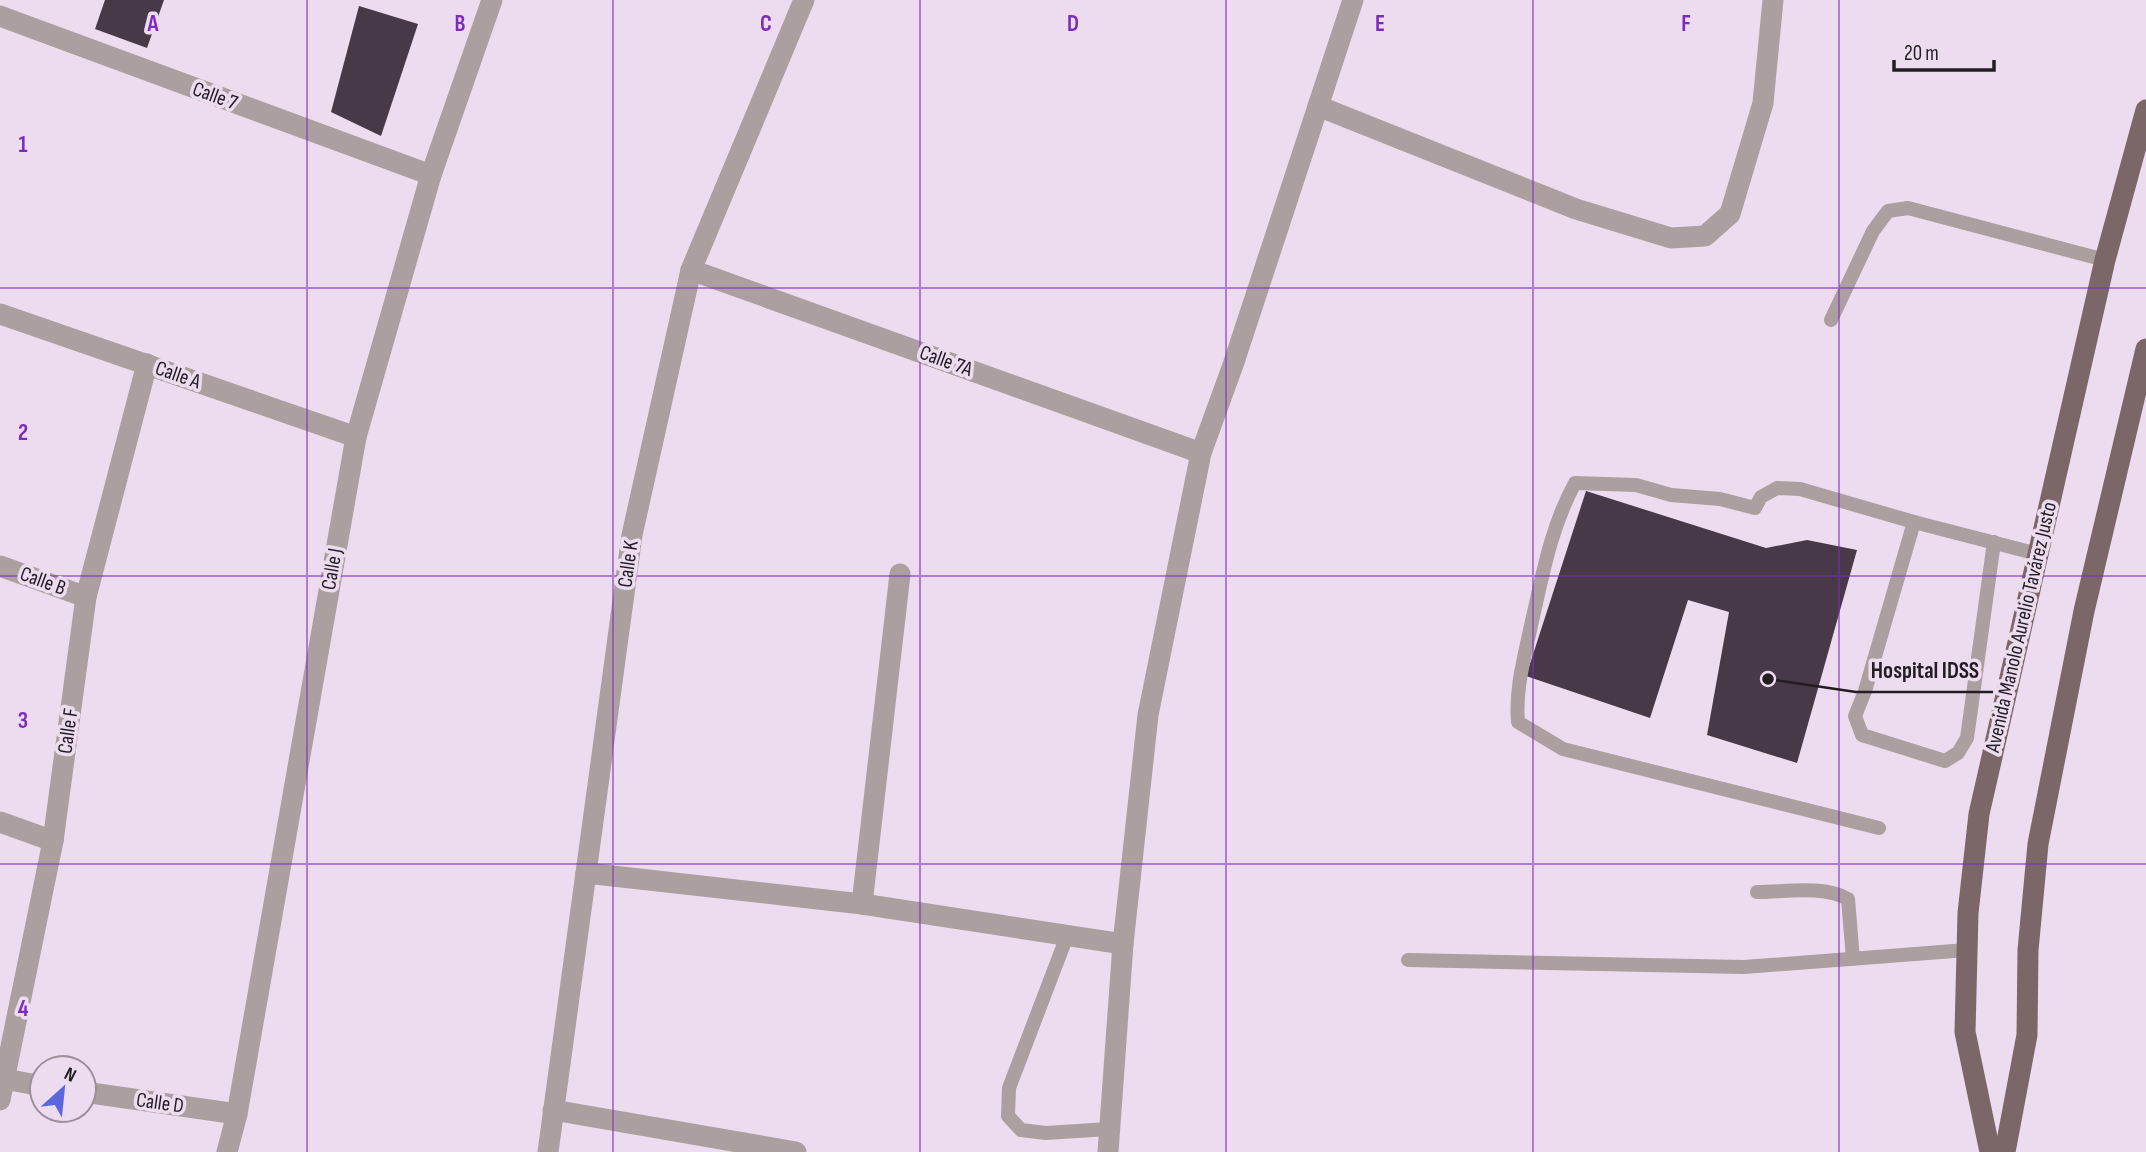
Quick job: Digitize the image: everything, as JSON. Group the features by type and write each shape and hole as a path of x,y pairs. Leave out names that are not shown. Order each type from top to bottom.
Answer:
{"main road":[{"name":"Avenida Manolo Aurelio Tavárez Justo","path":"1990,1152 1965,1032 1968,913 1979,814 2105,260 2146,110"},
{"path":"2005,1152 2027,1035 2028,950 2038,844 2084,611 2146,349"}],"street":[{"name":"Calle J","path":"228,1152 237,1114 356,437 431,175 492,0"},
{"name":"Calle K","path":"548,1152 632,535 691,270 804,0"},
{"path":"1108,1152 1123,944 1148,715 1201,453 1233,365 1353,0"},
{"path":"1318,106 1576,209 1671,238 1704,236 1730,214 1763,103 1773,0"},
{"name":"Calle 7","path":"0,16 431,175"},
{"name":"Calle 7A","path":"691,270 1201,453"},
{"name":"Calle A","path":"0,314 356,437"},
{"name":"Calle F","path":"2,1086 53,841 86,597 147,364"},
{"name":"Calle B","path":"0,566 86,597"},
{"path":"862,904 900,574"},
{"path":"0,822 53,841"},
{"path":"586,873 862,904 1123,944"},
{"path":"2,1086 28,1086"},
{"name":"Calle D","path":"98,1094 237,1114"},
{"path":"553,1110 796,1152"}],"lane":[{"path":"1831,320 1872,231 1888,211 1908,208 2105,260"},
{"path":"1879,828 1563,749 1518,722 1520,675 1551,537 1561,509 1575,483 1636,485 1671,495 1720,499 1755,508 1760,497 1777,488 1800,489 2038,554"},
{"path":"1914,522 1856,716 1862,735 1945,761 1958,754 1967,738 1994,542"},
{"path":"1757,892 1821,891 1837,893 1848,899 1853,959"},
{"path":"1067,936 1009,1088 1007,1116 1021,1130 1046,1133 1109,1129"},
{"path":"1408,960 1744,967 1967,950"}],"building":[{"path":"105,0 164,0 147,48 95,29"},
{"path":"359,6 418,24 381,136 331,112"},
{"path":"1586,491 1766,548 1807,540 1857,550 1797,763 1707,735 1729,612 1688,600 1650,718 1526,676"}],"place":[{"name":"Hospital IDSS","path":"1768,679"}]}
